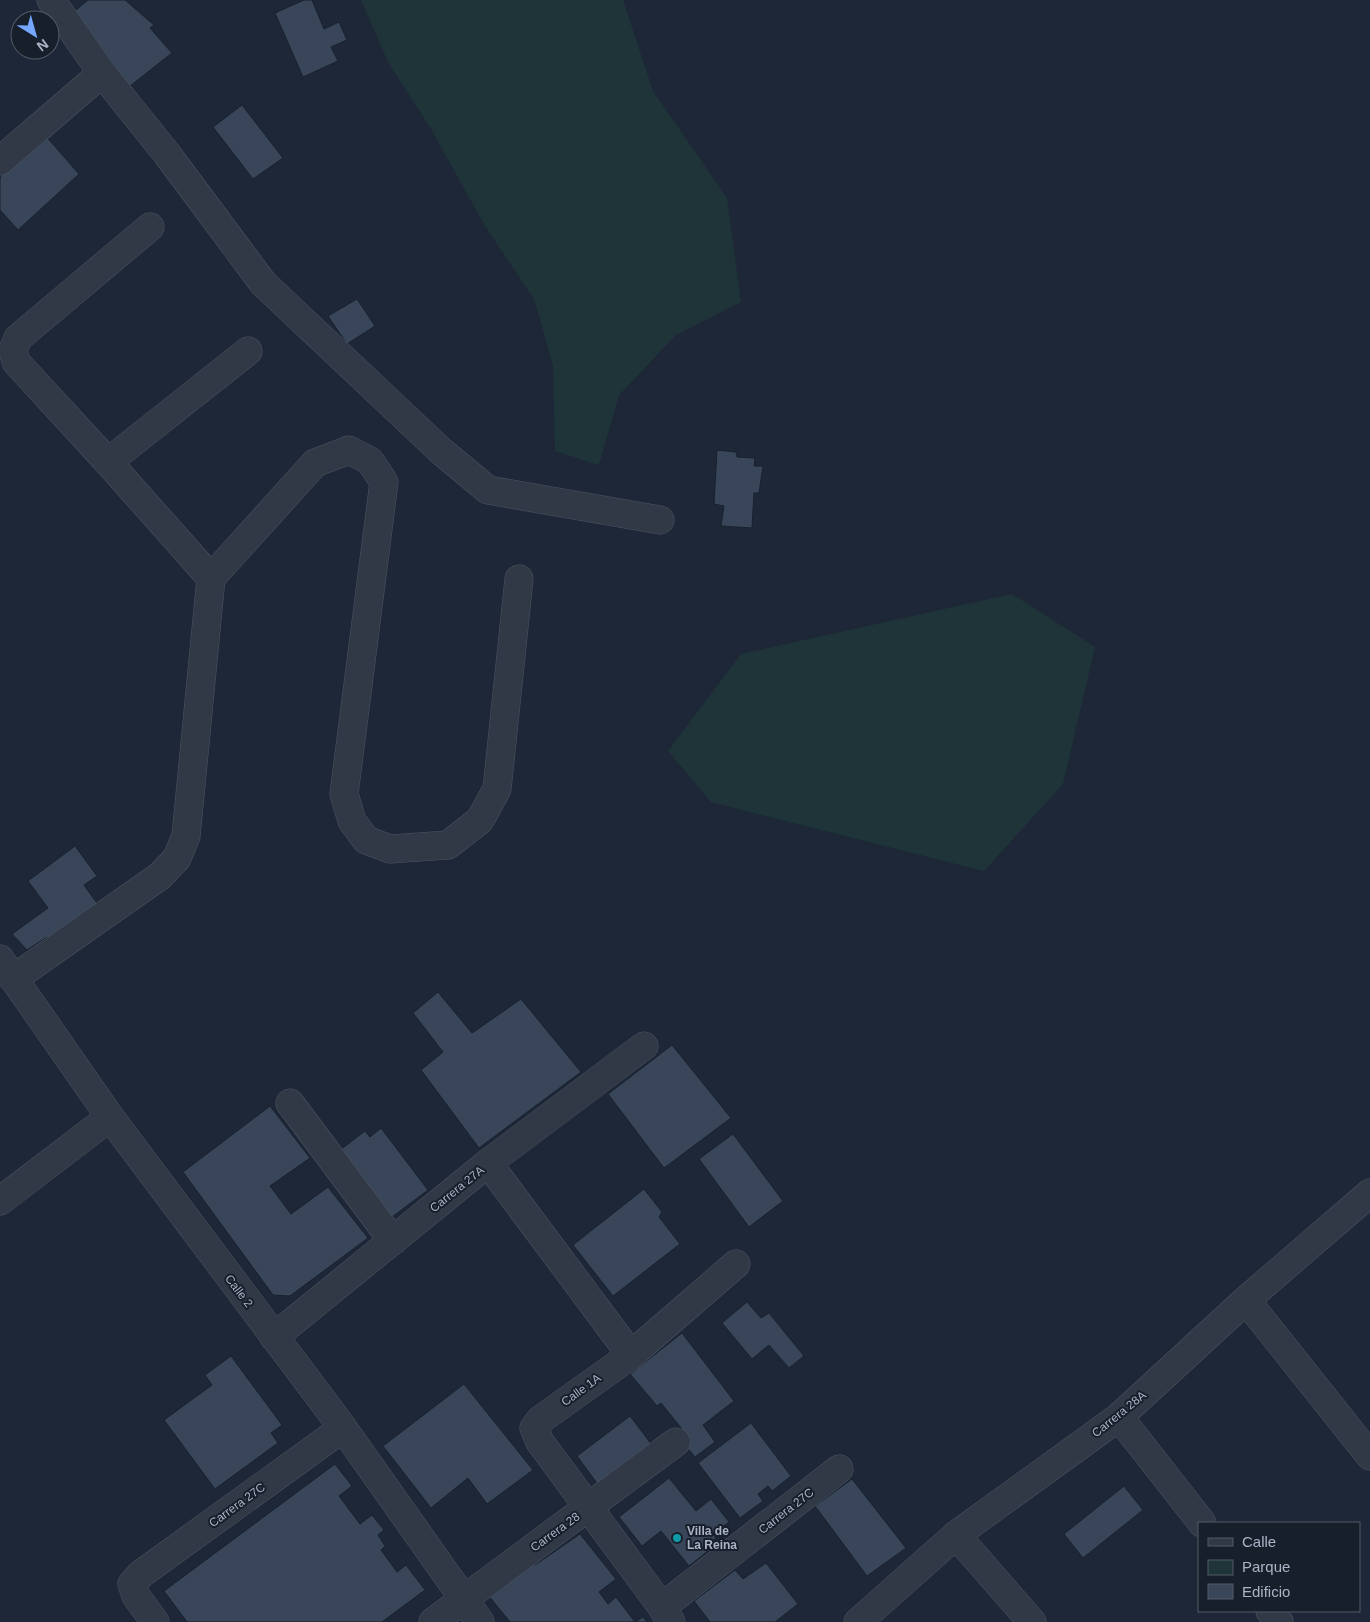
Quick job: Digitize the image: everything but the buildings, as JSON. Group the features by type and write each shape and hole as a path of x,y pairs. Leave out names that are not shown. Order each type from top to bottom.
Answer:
{"street":[{"path":"51,0 102,74 167,154 263,283 441,451 488,490 660,520"},
{"path":"0,161 102,74"},
{"path":"150,227 18,338 13,350 16,362 212,578"},
{"path":"108,462 248,351"},
{"path":"7,969 160,876 177,858 186,836 212,578 315,463 349,450 370,461 384,482 344,794 352,821 366,840 390,849 448,845 480,820 497,790 520,579"},
{"name":"Calle 2","path":"7,969 110,1117 343,1428 480,1622"},
{"name":"Carrera 27A","path":"274,1337 488,1164 644,1046"},
{"path":"290,1103 393,1241"},
{"path":"0,1201 110,1117"},
{"path":"488,1164 631,1354 736,1264"},
{"name":"Carrera 28A","path":"861,1621 956,1535 1120,1417 1246,1300 1368,1198"},
{"path":"1246,1300 1370,1456"},
{"name":"Calle 1A","path":"631,1354 540,1420 534,1428 540,1442 667,1615"},
{"path":"1120,1417 1201,1522"},
{"name":"Carrera 27C","path":"155,1622 136,1596 132,1584 141,1574 343,1428"},
{"name":"Carrera 28","path":"433,1622 676,1442"},
{"name":"Carrera 27C","path":"667,1615 839,1469"},
{"path":"956,1535 1032,1622"},
{"path":"1271,1612 1279,1622"}],"green space":[{"path":"361,0 623,0 653,91 727,198 741,302 676,335 619,395 599,465 555,451 553,365 534,299 485,226 431,129 388,62"},
{"path":"1012,594 1095,647 1063,784 984,871 711,802 668,751 741,654"}],"place":[{"name":"Villa de La Reina","path":"677,1538"}]}
